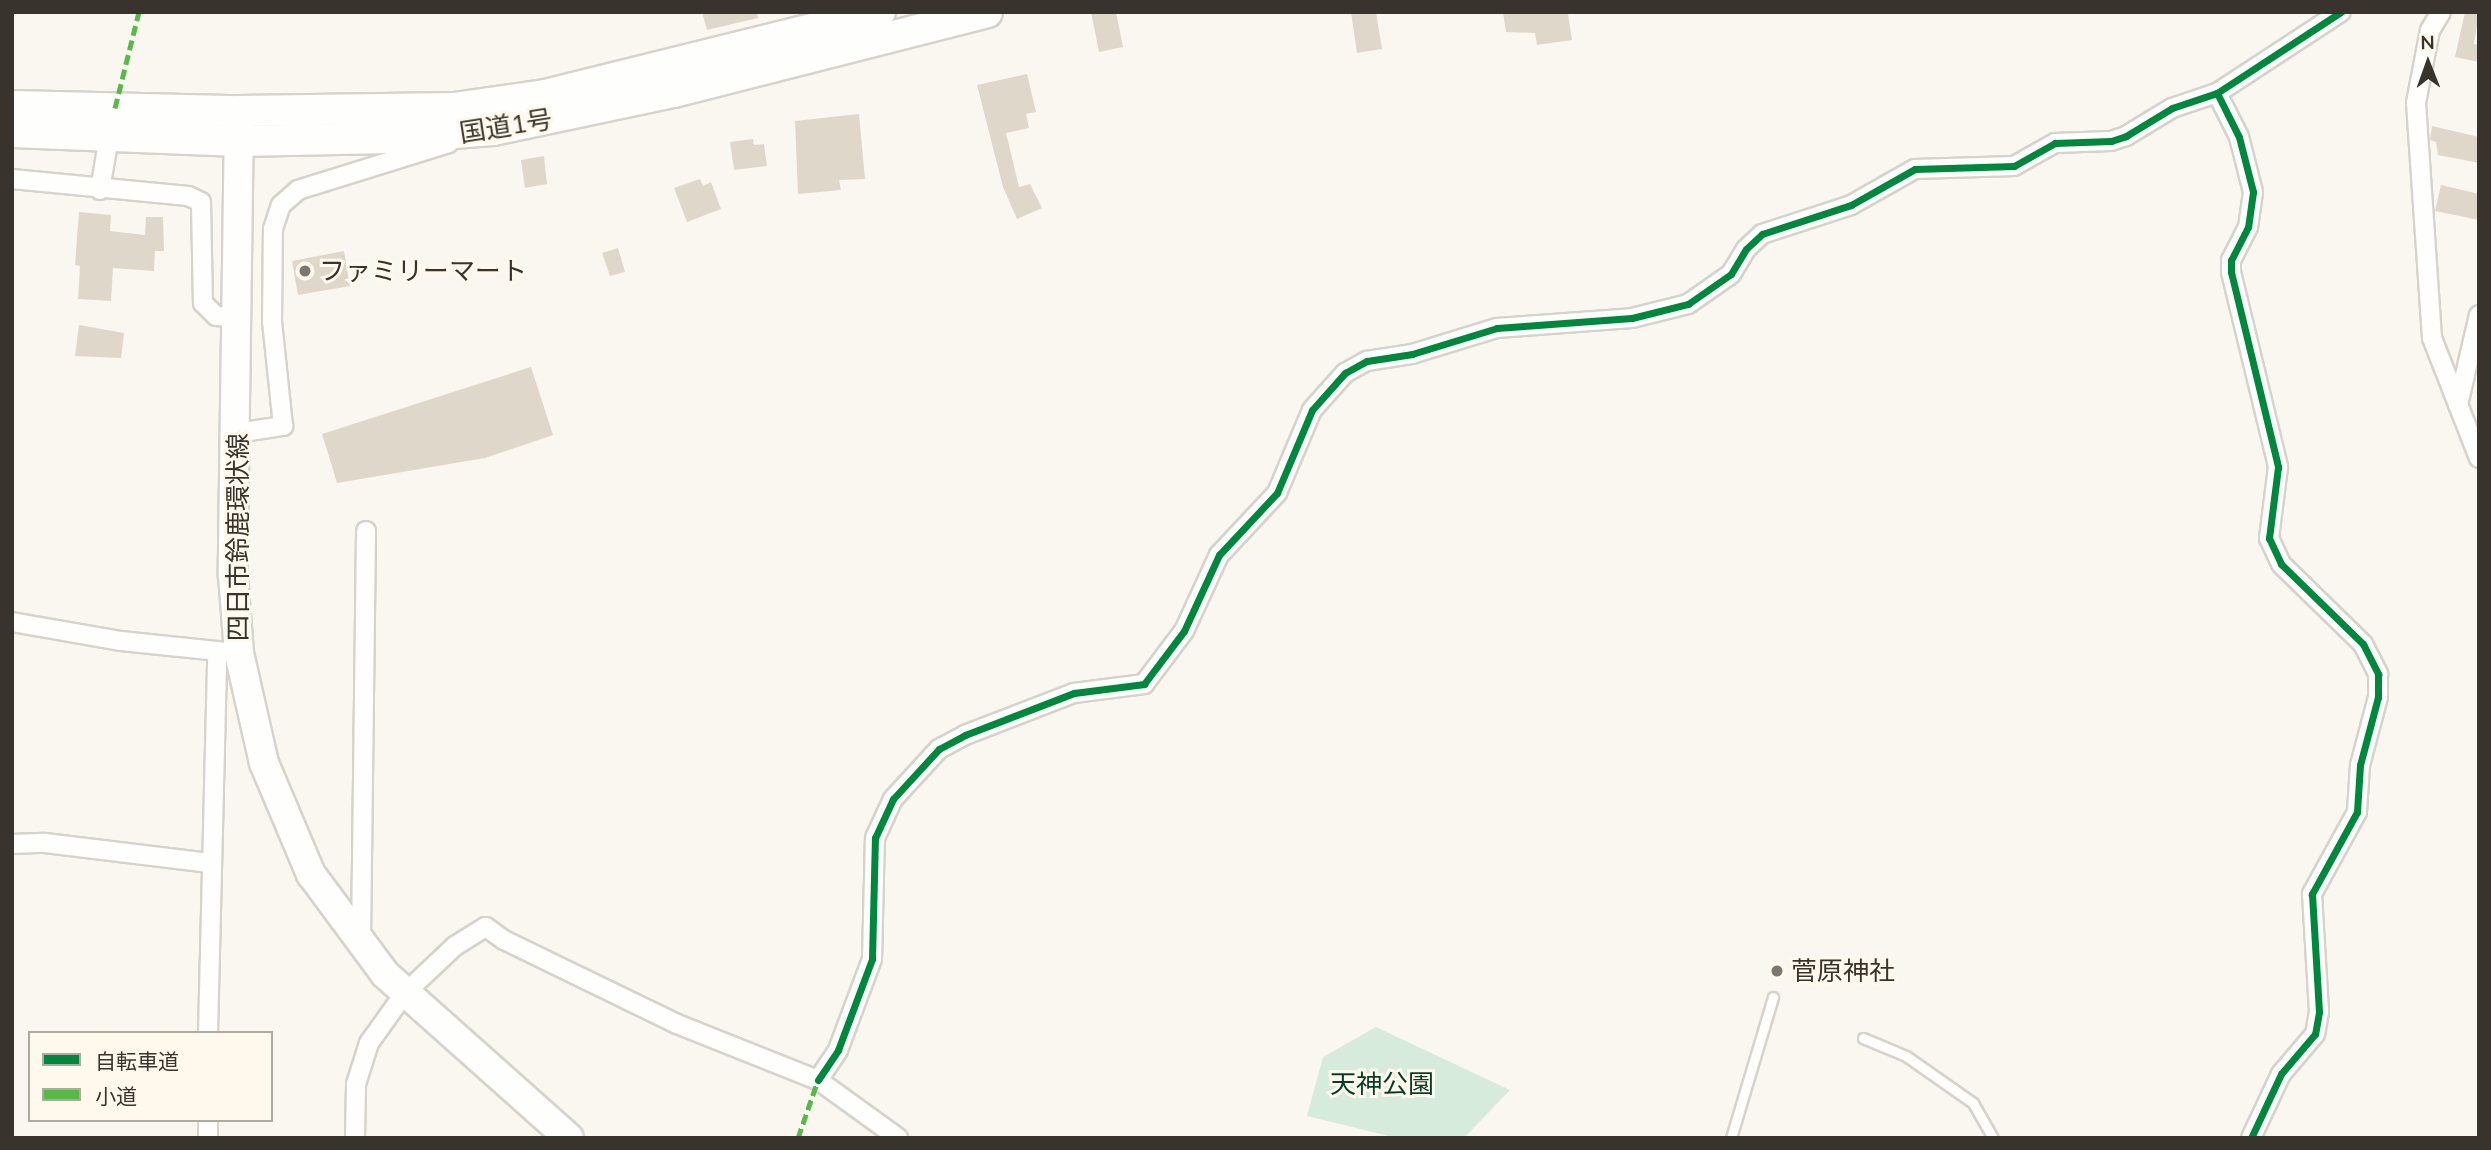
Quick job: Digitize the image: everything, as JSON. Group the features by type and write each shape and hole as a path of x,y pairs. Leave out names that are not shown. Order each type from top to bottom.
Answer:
{"highway":[{"name":"国道1号","path":"670,79 880,12"},
{"name":"国道1号","path":"12,106 389,138 492,130 548,107 987,12"},
{"name":"国道1号","path":"12,132 109,137 454,108 548,107"}],"main road":[{"name":"四日市鈴鹿環状線","path":"239,126 237,433 228,652 264,763 311,874 360,942 404,994 569,1138"}],"street":[{"path":"818,1080 838,1050 872,960 875,838 899,791 939,749 965,734 1074,694 1144,684 1184,631 1219,555 1278,493 1312,410 1345,373 1367,361 1412,354 1497,328 1668,312 1714,288 1762,234 1851,205 1899,175 1934,165 2014,166 2055,143 2111,141 2172,108 2217,93 2341,12"},
{"path":"2441,12 2430,30 2416,103 2432,338 2479,458"},
{"path":"2217,93 2243,147 2253,192 2248,227 2231,260 2231,272 2278,467 2269,538 2281,564 2363,644 2378,674 2378,696 2360,765 2357,811 2312,894 2319,1012 2315,1034 2281,1074 2251,1138"},
{"path":"237,433 284,426 272,321 273,229 281,205 308,186 492,130"},
{"path":"100,190 109,137"},
{"path":"12,178 100,190 188,196 201,202 203,303 216,316 238,317"},
{"path":"2458,405 2479,315"},
{"path":"360,942 366,531"},
{"path":"12,622 228,652 210,863 208,1031"},
{"path":"12,844 45,843 210,863"},
{"path":"355,1138 356,1084 369,1043 404,994 454,946 486,927 504,940 677,1024 818,1080 898,1138"}],"lane":[{"path":"1731,1138 1773,997"},
{"path":"1863,1038 1906,1056 1973,1103 1993,1138"}],"green space":[{"name":"天神公園","path":"1376,1027 1510,1090 1464,1138 1397,1138 1307,1116 1323,1057"}],"building":[{"path":"702,12 757,12 758,18 707,30"},
{"path":"1091,12 1116,12 1123,47 1099,52"},
{"path":"1351,12 1376,12 1382,49 1357,53"},
{"path":"1503,12 1564,12 1568,14 1572,40 1537,45 1535,33 1506,32"},
{"path":"2465,12 2479,12 2474,44 2479,45 2479,62 2455,57"},
{"path":"1027,74 1036,112 1026,114 1029,128 1006,133 1019,187 1030,184 1042,208 1017,219 1003,187 977,85"},
{"path":"859,114 865,179 839,180 841,190 798,194 795,121"},
{"path":"2432,126 2479,137 2479,163 2438,155 2436,142 2430,140"},
{"path":"753,139 754,145 764,144 767,166 734,170 730,142"},
{"path":"544,156 547,184 525,188 521,160"},
{"path":"700,179 703,186 711,182 721,209 687,222 674,188"},
{"path":"2441,185 2479,194 2479,220 2435,211"},
{"path":"79,212 111,215 110,231 145,235 146,217 163,217 164,251 155,251 154,271 113,268 111,301 78,299 80,266 75,265"},
{"path":"618,248 625,272 610,276 602,253"},
{"path":"344,251 350,286 298,295 292,261"},
{"path":"79,325 124,333 121,358 75,356"},
{"path":"531,367 553,435 485,458 337,483 322,434"}],"marked path":[{"path":"115,108 139,12"},
{"path":"798,1138 818,1080"}],"cycle path":[{"path":"818,1080 838,1050 872,959 875,838 893,799 939,749 965,735 1074,693 1144,684 1184,631 1219,555 1277,493 1312,410 1345,373 1367,361 1412,354 1497,328 1632,318 1688,304 1731,274 1746,249 1762,234 1851,205 1915,169 2014,166 2055,143 2111,141 2126,136 2172,108 2217,93 2341,12"},
{"path":"2217,93 2239,137 2253,192 2248,227 2231,260 2231,272 2278,467 2269,538 2281,564 2363,644 2378,674 2378,697 2360,765 2357,812 2312,894 2319,1012 2315,1034 2281,1074 2251,1138"}],"place":[{"name":"ファミリーマート","path":"305,271"},
{"name":"菅原神社","path":"1777,971"}]}
